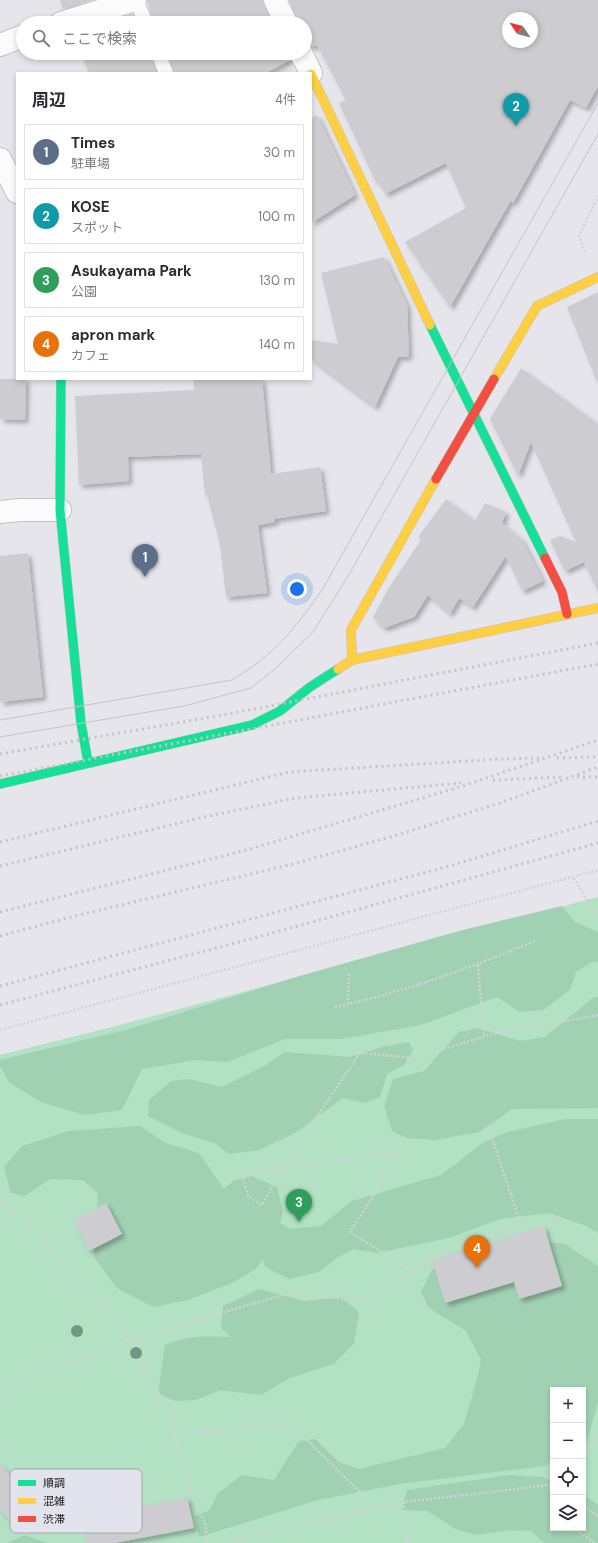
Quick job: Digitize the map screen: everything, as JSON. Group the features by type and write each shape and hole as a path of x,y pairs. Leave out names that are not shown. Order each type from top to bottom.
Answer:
{"street":[{"path":"73,16 90,6 136,0"},
{"path":"275,0 283,16"},
{"path":"0,45 16,39"},
{"path":"304,60 310,72"},
{"path":"312,75 473,413 562,592 568,614"},
{"path":"0,159 16,190"},
{"path":"352,660 351,630 473,413 537,306 597,277"},
{"path":"61,380 60,510 81,723 88,762"},
{"path":"0,512 20,510 60,510"},
{"path":"0,784 88,762 252,725 280,711 310,687 352,660 598,608"}],"lane":[{"path":"136,0 143,16"},
{"path":"161,60 166,72"}],"path":[{"path":"597,277 578,236 598,196"},
{"path":"0,1030 574,878 598,870"},
{"path":"574,878 598,920"},
{"path":"335,1007 379,996 478,965 536,941"},
{"path":"478,965 484,1036"},
{"path":"348,1004 349,974"},
{"path":"412,1271 350,1232 402,1152 283,1167 242,1173 248,1196 262,1205 283,1167 360,1053 415,1058 484,1036 598,1015"},
{"path":"490,1132 522,1228"},
{"path":"0,1200 38,1234 130,1339 169,1414 187,1486 205,1523 207,1543"},
{"path":"0,1390 130,1339 287,1294 374,1301 412,1271 458,1243 522,1228 554,1221 598,1253"},
{"path":"174,1434 291,1424 375,1508"},
{"path":"586,1450 597,1440 598,1436"},
{"path":"227,1543 241,1537 404,1502 550,1486"},
{"path":"404,1502 407,1543"},
{"path":"586,1508 598,1516"},
{"path":"577,1531 595,1543"},
{"path":"239,1543 241,1537"}],"green space":[{"path":"598,897 598,1543 0,1543 0,1055 116,1026"},
{"path":"562,906 575,922 598,932 598,962 592,962 576,972 570,990 543,1010 519,1012 497,997 421,1025 341,1039 285,1039 228,1062 195,1060 142,1069 122,1110 85,1115 41,1102 9,1082 0,1066 0,1060 126,1030 296,977 459,931"},
{"path":"594,997 598,997 598,1108 512,1109 479,1132 436,1140 407,1138 392,1131 384,1106 393,1079 424,1071 459,1032 478,1028 520,1041 545,1037"},
{"path":"409,1042 413,1050 404,1065 387,1074 380,1097 366,1103 343,1098 295,1133 259,1150 229,1154 215,1143 184,1134 148,1116 149,1100 171,1081 189,1079 221,1087 261,1068 285,1052 350,1057 382,1047"},
{"path":"565,1119 598,1119 598,1233 586,1226 549,1213 500,1219 449,1238 377,1253 353,1249 337,1258 319,1272 289,1279 265,1267 263,1259 256,1269 232,1283 188,1300 153,1307 117,1288 94,1257 98,1194 83,1180 50,1179 25,1196 11,1193 4,1167 22,1146 69,1131 140,1126 166,1143 199,1153 224,1189 233,1181 252,1176 277,1187 283,1211 280,1223 290,1229 321,1226 352,1201 441,1175 484,1142 508,1132"},
{"path":"523,1240 565,1244 598,1266 598,1402 587,1442 586,1387 550,1387 550,1463 545,1466 399,1484 318,1500 199,1537 195,1516 210,1510 217,1494 242,1475 274,1480 299,1441 315,1439 339,1462 359,1469 445,1448 464,1424 481,1360 466,1331 429,1308 421,1292 432,1269 456,1256"},
{"path":"259,1289 305,1301 341,1297 359,1312 354,1343 334,1364 290,1378 261,1395 220,1390 196,1400 175,1401 158,1394 165,1345 181,1339 189,1338 206,1336 231,1337 221,1328 223,1306"},
{"path":"509,1475 543,1477 550,1480 550,1531 586,1531 586,1497 598,1505 598,1543 544,1543 531,1531 510,1530 476,1535 456,1529 427,1511 402,1510 407,1490"},
{"path":"25,1535 47,1543 7,1543"}],"building":[{"path":"60,0 93,0 63,9"},
{"path":"147,0 263,0 269,16 152,16"},
{"path":"289,0 598,0 598,86 586,108 570,100 513,203 511,200 450,307 405,242 466,208 446,163 385,194 378,180 376,182 339,103 346,100 317,45 312,47 312,16 295,16"},
{"path":"84,60 152,60 157,72 89,72"},
{"path":"169,60 290,60 268,72 174,72"},
{"path":"317,115 355,195 312,222 312,118"},
{"path":"384,257 407,305 409,357 398,357 375,407 312,360 312,340 338,344 321,273"},
{"path":"598,292 598,381 597,382 567,307"},
{"path":"521,368 598,424 598,592 584,562 565,571 550,540 560,536 576,542 531,442 518,476 490,419"},
{"path":"0,379 26,380 25,420 0,419"},
{"path":"193,380 262,380 271,474 320,467 326,511 274,519 275,522 258,525 267,593 226,597 220,545 207,495 205,495 201,454 128,457 129,481 79,485 75,396 194,390"},
{"path":"446,499 475,521 485,503 506,512 502,523 522,540 543,581 522,591 506,556 473,607 459,598 450,614 428,595 414,617 384,628 373,617 388,589 421,540 418,537"},
{"path":"28,553 43,697 0,702 0,556"},
{"path":"106,1203 122,1234 89,1251 74,1220"},
{"path":"544,1226 562,1286 519,1299 514,1282 445,1303 432,1260"},
{"path":"0,1464 10,1475 10,1521 0,1509"},
{"path":"187,1497 194,1528 114,1543 86,1543 84,1533 142,1533 142,1506"}],"tram line":[{"path":"0,720 232,680 260,661 282,641 302,618 322,590 598,103"},
{"path":"0,737 184,706 251,688 277,667 313,632 347,578 598,134"}],"railway":[{"path":"0,754 228,714 598,643"},
{"path":"0,776 598,664"},
{"path":"0,912 243,851 463,786 598,740"},
{"path":"557,758 598,757"},
{"path":"0,842 289,772 539,758"},
{"path":"0,936 75,916 293,864 394,836 500,803 598,767"},
{"path":"493,780 563,777"},
{"path":"577,777 598,777"},
{"path":"0,866 204,817 295,798 461,783"},
{"path":"0,986 453,865 598,821"},
{"path":"0,1005 258,937 598,843"}],"traffic: fast":[{"path":"430,325 545,558"},
{"path":"61,380 60,510 81,723 88,762"},
{"path":"0,784 252,725 280,711 310,687 338,669"}],"traffic: slow":[{"path":"312,76 430,325"},
{"path":"494,379 537,306 598,277"},
{"path":"352,660 351,630 436,479"},
{"path":"338,669 352,660 598,608"}],"traffic: jam":[{"path":"436,479 494,379"},
{"path":"545,558 562,592 567,614"}],"place":[{"name":"KOSE","path":"516,126"},
{"name":"Times","path":"145,577"},
{"name":"Asukayama Park","path":"299,1222"},
{"name":"apron mark","path":"477,1268"}]}
